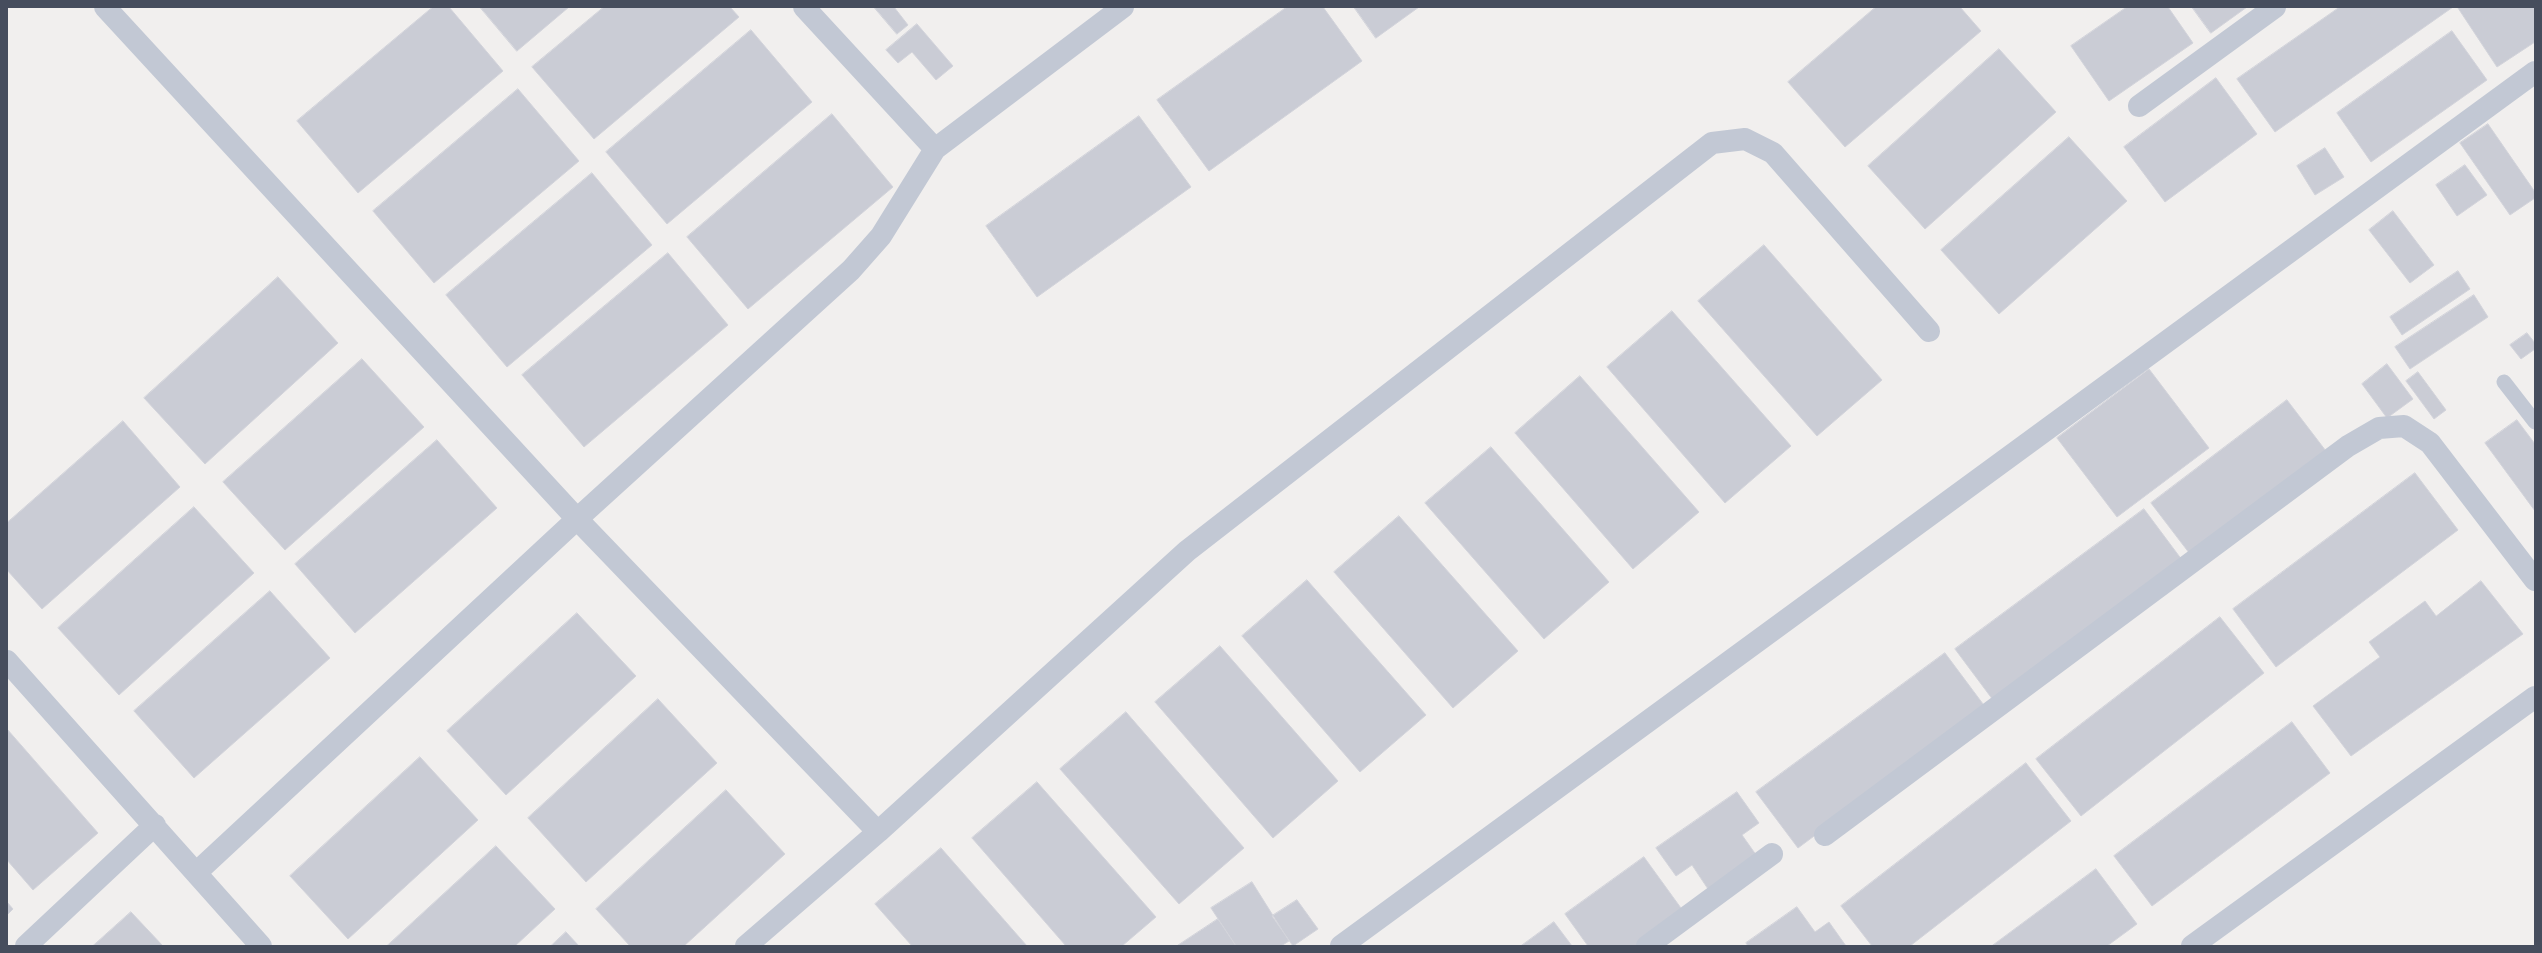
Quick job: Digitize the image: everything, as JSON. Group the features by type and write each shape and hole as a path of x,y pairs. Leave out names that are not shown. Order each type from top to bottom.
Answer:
{"street":[{"path":"105,7 577,519 878,832"},
{"path":"804,7 935,149"},
{"path":"197,872 577,519 851,270 881,236 935,149 1123,7"},
{"path":"2139,106 2275,7"},
{"path":"1341,946 2535,72"},
{"path":"746,946 878,832 1187,551 1712,143 1745,139 1773,153 1929,331"},
{"path":"1826,835 2342,451 2379,428 2404,426 2430,443 2535,580"},
{"path":"7,661 197,872 261,946"},
{"path":"2192,946 2535,697"},
{"path":"26,946 155,825"},
{"path":"1647,946 1772,854"}],"lane":[{"path":"2504,382 2535,422"}],"building":[{"path":"433,7 449,7 503,71 358,193 297,121"},
{"path":"480,7 569,7 517,51"},
{"path":"604,7 730,7 739,17 594,139 532,67"},
{"path":"874,7 894,7 908,25 897,34"},
{"path":"1287,7 1323,7 1362,61 1209,171 1157,100"},
{"path":"1354,7 1419,7 1376,38"},
{"path":"1876,7 1960,7 1981,31 1845,147 1788,82"},
{"path":"2127,7 2168,7 2193,43 2109,101 2071,46"},
{"path":"2192,7 2247,7 2211,33"},
{"path":"2340,7 2453,7 2275,132 2237,79"},
{"path":"2535,7 2535,42 2497,67 2458,8"},
{"path":"917,24 953,66 936,80 912,52 898,63 886,50"},
{"path":"751,30 812,102 667,224 606,152"},
{"path":"2452,31 2487,80 2371,162 2337,113"},
{"path":"1999,49 2056,112 1925,229 1868,166"},
{"path":"2216,78 2257,134 2165,202 2124,147"},
{"path":"518,89 579,161 434,283 373,211"},
{"path":"832,114 893,187 748,309 687,237"},
{"path":"1139,116 1191,187 1037,297 986,226"},
{"path":"2488,124 2535,192 2535,198 2510,215 2460,143"},
{"path":"2069,137 2127,201 1999,314 1941,250"},
{"path":"2325,148 2344,177 2315,195 2297,166"},
{"path":"2465,165 2487,195 2457,216 2436,185"},
{"path":"592,173 652,245 507,367 446,295"},
{"path":"2393,211 2434,265 2410,283 2369,230"},
{"path":"1764,245 1882,380 1817,436 1698,301"},
{"path":"668,253 728,325 584,447 522,375"},
{"path":"2458,271 2470,289 2402,335 2390,317"},
{"path":"278,277 338,343 205,464 144,398"},
{"path":"2474,295 2488,317 2410,369 2395,347"},
{"path":"1672,311 1791,446 1725,503 1607,367"},
{"path":"2527,333 2535,343 2535,349 2521,359 2510,345"},
{"path":"362,359 424,427 285,550 223,482"},
{"path":"2387,364 2413,399 2387,418 2362,384"},
{"path":"2149,369 2209,448 2117,517 2057,438"},
{"path":"2418,372 2446,410 2434,419 2406,381"},
{"path":"1580,376 1699,512 1633,569 1515,433"},
{"path":"2287,400 2329,455 2193,558 2151,503"},
{"path":"2517,420 2535,444 2535,511 2485,443"},
{"path":"123,421 180,487 42,609 7,570 7,523"},
{"path":"437,440 497,508 355,633 295,564"},
{"path":"1491,447 1609,582 1544,639 1425,503"},
{"path":"2415,473 2458,530 2276,667 2233,609"},
{"path":"194,507 254,573 119,695 58,628"},
{"path":"2144,509 2185,564 1996,704 1955,649"},
{"path":"1399,516 1518,651 1453,708 1334,572"},
{"path":"1307,580 1426,715 1360,772 1242,636"},
{"path":"2481,581 2523,634 2351,756 2313,706 2380,657 2369,642 2425,601 2436,616"},
{"path":"270,591 330,658 194,778 134,711"},
{"path":"577,613 636,676 506,795 447,731"},
{"path":"2220,617 2264,673 2081,816 2036,759"},
{"path":"1220,646 1338,781 1273,838 1155,702"},
{"path":"1945,653 1986,708 1798,848 1756,792"},
{"path":"658,699 717,763 586,882 528,818"},
{"path":"1126,712 1244,848 1179,904 1060,769"},
{"path":"2292,722 2330,773 2152,906 2114,856"},
{"path":"7,729 98,833 33,890 7,860"},
{"path":"420,757 478,820 348,939 290,876"},
{"path":"2026,763 2071,821 1910,946 1872,946 1841,906"},
{"path":"1037,782 1156,917 1122,946 1066,946 972,838"},
{"path":"726,790 785,854 684,946 630,946 596,909"},
{"path":"1737,792 1759,823 1742,835 1759,859 1710,892 1692,865 1676,876 1656,848"},
{"path":"496,846 555,909 515,946 387,946"},
{"path":"941,848 1027,946 912,946 875,904"},
{"path":"1644,857 1686,915 1643,946 1588,946 1565,914"},
{"path":"2096,869 2137,924 2107,946 1992,946"},
{"path":"1252,882 1289,941 1281,946 1236,946 1211,908"},
{"path":"1297,900 1318,929 1293,946 1272,916"},
{"path":"7,902 13,909 7,915"},
{"path":"1797,907 1815,932 1829,922 1846,946 1748,946 1746,943"},
{"path":"131,912 163,946 93,946"},
{"path":"1218,919 1236,946 1177,946"},
{"path":"1554,922 1572,946 1521,946"},
{"path":"566,932 579,946 551,946"}]}
